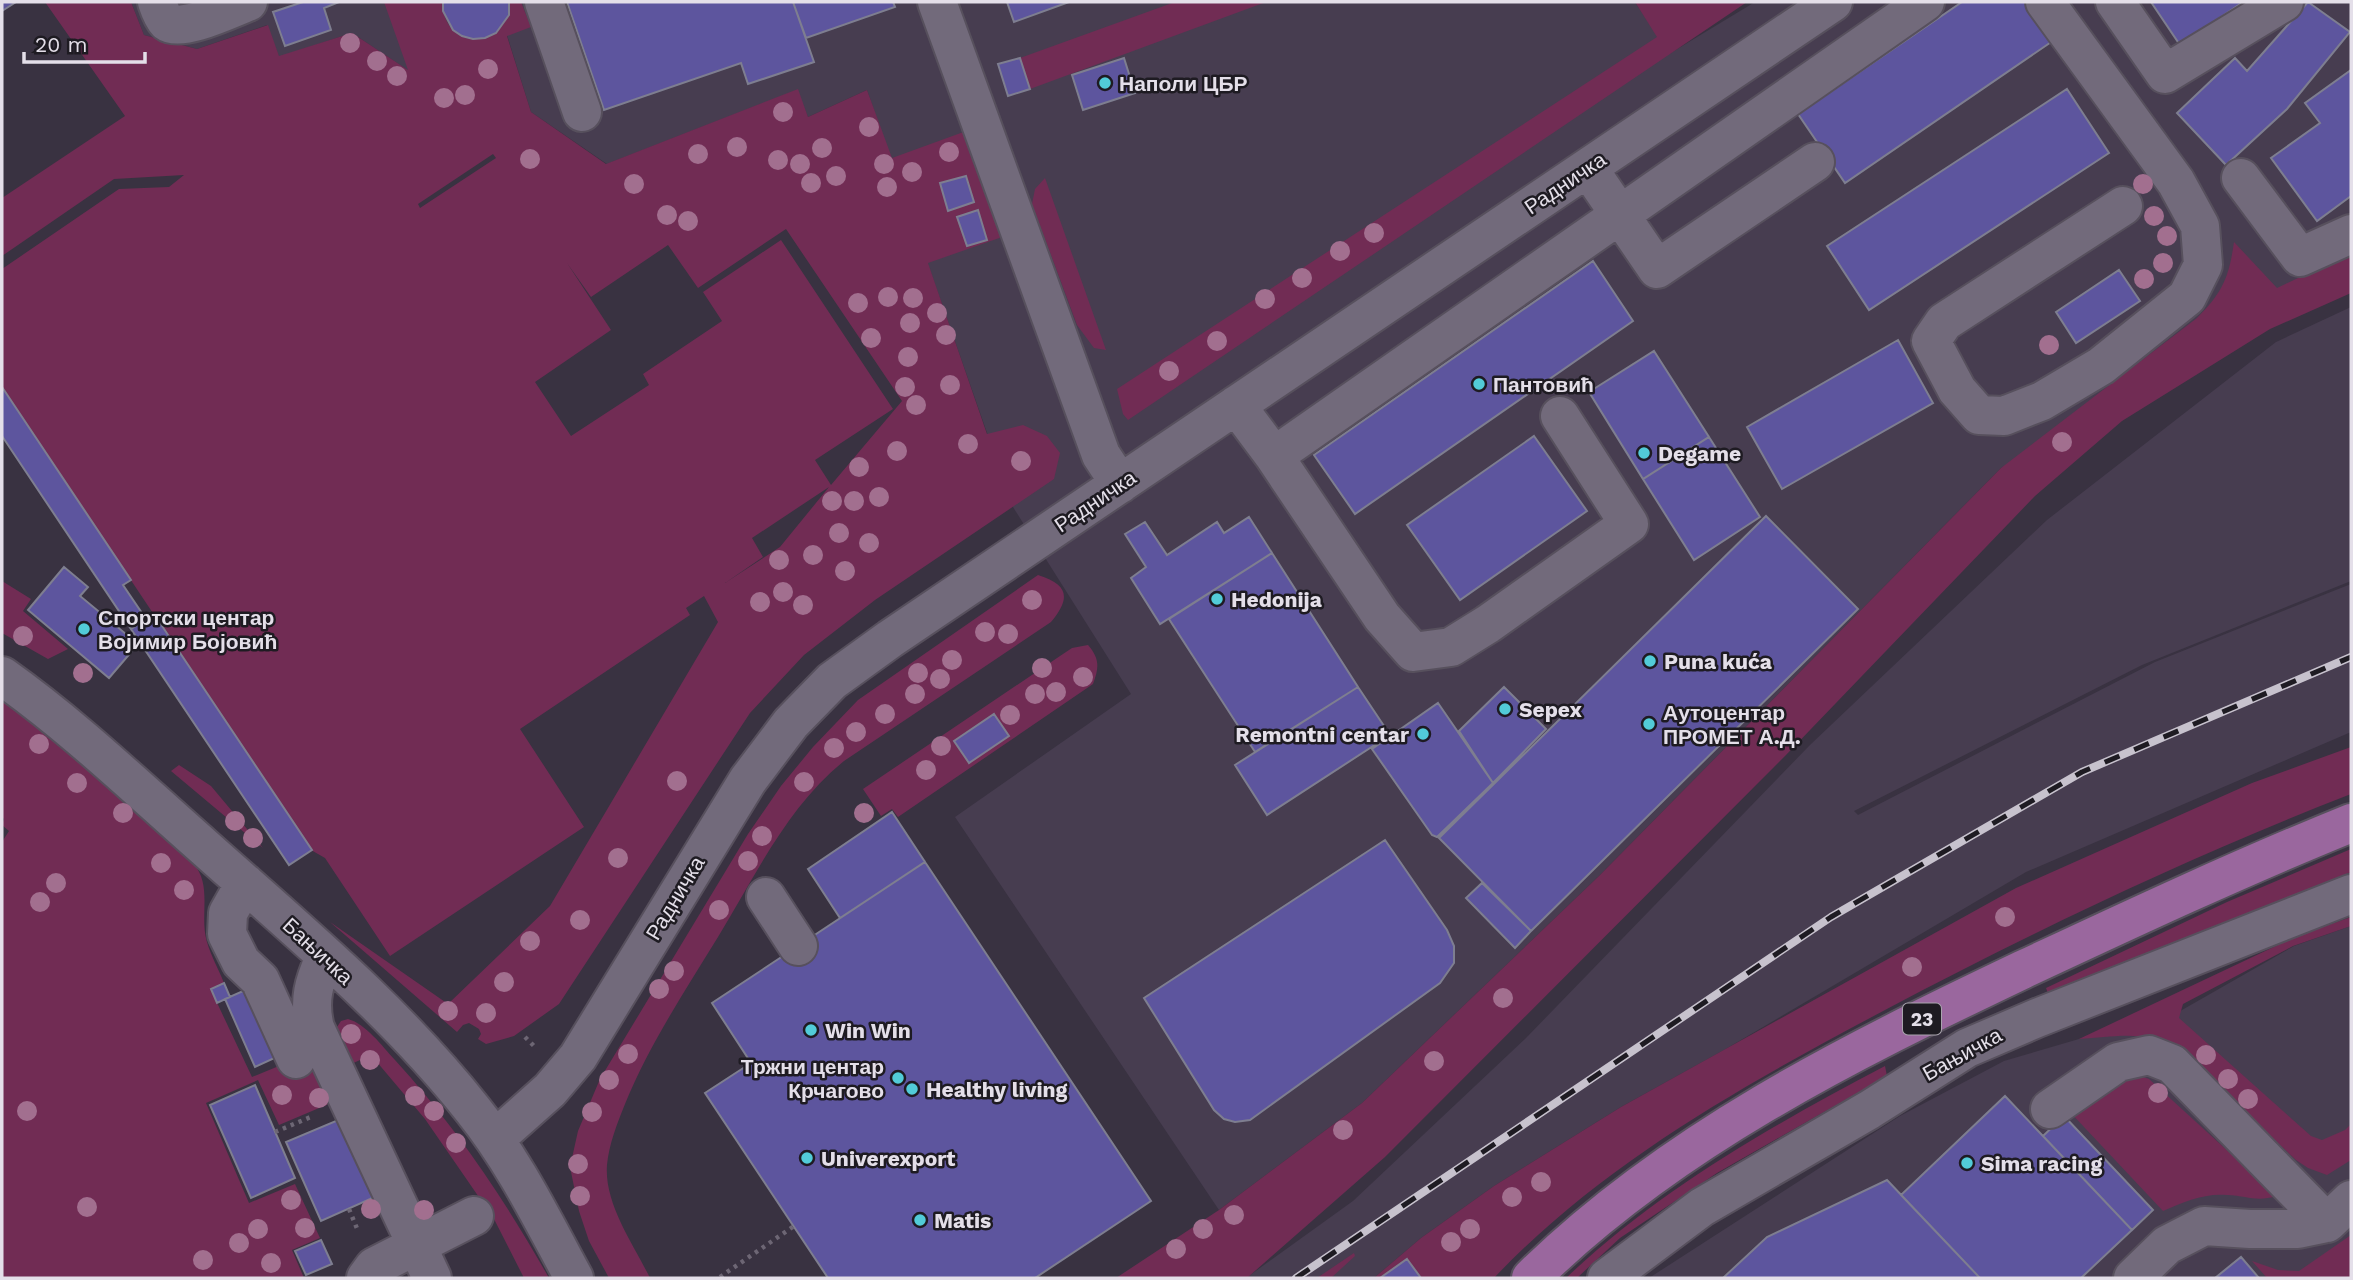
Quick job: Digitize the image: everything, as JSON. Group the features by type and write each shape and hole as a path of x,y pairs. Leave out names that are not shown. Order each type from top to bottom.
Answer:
{"main road":[{"name":"23","path":"1531,1278 1594,1220 1665,1166 1717,1132 1828,1068 1941,1009 2090,938 2351,823"}],"street":[{"path":"157,2 166,21 176,26 193,23 248,2"},
{"path":"544,2 582,112"},
{"path":"937,2 1101,455 1119,484"},
{"name":"Радничка","path":"495,1139 550,1090 578,1057 748,780 791,723 832,681 890,639 1833,2"},
{"path":"1274,456 1925,2"},
{"path":"2045,2 2176,182 2200,226 2203,265 2187,297 2101,366 2042,401 2004,416 1979,415 1957,390 1931,341 1944,322 2123,206"},
{"path":"2115,2 2165,74 2284,2"},
{"path":"1588,168 1657,269 1815,162"},
{"path":"2241,178 2300,257 2351,234"},
{"path":"1236,405 1274,456 1381,617 1413,652 1451,647 1488,624 1629,524 1560,416"},
{"name":"Бањичка","path":"2,676 43,706 245,883 304,916 326,957 404,1032 495,1139 574,1278"},
{"path":"245,883 228,913 227,934 241,962 260,981 296,1059"},
{"name":"Бањичка","path":"1607,1278 1702,1207 1869,1110 1967,1048 2036,1018 2351,894"},
{"path":"766,897 798,946"},
{"path":"326,957 311,994 315,1028 424,1262"},
{"path":"2050,1109 2118,1062 2149,1055 2172,1063 2339,1212 2298,1229 2204,1226 2167,1245 2133,1278"},
{"path":"366,1278 374,1267 424,1262 474,1216"}],"path":[{"path":"275,1132 310,1117"},
{"path":"720,1277 794,1227"}],"shaded area":[{"path":"45,2 131,2 144,35 197,49 268,25 279,56 352,33 408,70 384,2 443,2 445,18 452,29 462,36 474,39 487,37 498,31 506,19 509,3 521,2 531,27 507,36 531,112 606,164 798,89 808,117 867,90 892,158 969,130 1005,236 928,263 987,434 1023,425 1047,436 1060,453 1054,479 875,600 804,655 750,713 559,1004 514,1036 486,1044 478,1039 481,1034 479,1029 469,1023 457,1032 330,922 448,1004 550,906 718,622 704,596 686,608 690,615 520,729 584,827 390,956 325,858 311,850 2,387 2,269 119,189 169,187 184,175 114,179 2,256 2,198 125,116","holes":["493,154 496,158 420,208 418,204","786,229 902,401 831,485 815,460 893,409 781,240 703,292 722,321 643,374 649,385 571,436 535,382 611,330 567,263 591,297 668,245 698,288","829,487 780,547 725,583 763,557 752,538"]},
{"path":"131,2 1635,2 1669,54 1755,2 2351,2 2351,255 2001,468 1600,875 1362,1103 1219,1210 955,817 1131,694 1013,507 867,90 808,117 797,90 607,164 531,112 507,35 409,71 352,33 279,57 267,25 197,49 144,35"},
{"path":"1175,2 1266,2 1030,89 1020,58"},
{"path":"1635,2 1747,2 1128,420 1123,414 1117,389 1657,37"},
{"path":"1045,178 1106,350 1094,348 1077,325 1032,204 1035,189"},
{"path":"2234,242 2277,288 2351,253 2351,293 2270,329 2122,421 2035,496 1786,755 1385,1157 1247,1278 1116,1278 1219,1210 1362,1103 1600,875 2001,468 2197,318 2219,292 2230,265"},
{"path":"2351,307 2351,581 2142,665 1854,811 1858,815 2155,662 2351,584 2351,732 2026,872 1724,1050 1621,1107 1494,1186 1421,1238 1374,1278 1246,1278 1353,1201 1526,1038 1810,745 2047,520 2276,342"},
{"path":"1038,575 1056,583 1064,594 1064,600 1051,622 844,761 824,779 789,820 759,866 656,1039 616,1127 607,1165 610,1194 621,1224 650,1278 609,1278 589,1241 579,1211 570,1167 578,1131 600,1079 748,834 781,786 813,747 858,700"},
{"path":"2,581 31,599 23,611 68,649 48,659 2,633"},
{"path":"1088,645 1097,664 1093,684 898,817 892,809 881,816 863,789 1072,648"},
{"path":"2,699 33,722 193,863 199,872 204,891 207,942 224,983 211,990 252,1077 308,1054 331,1103 279,1125 258,1080 206,1103 249,1203 295,1184 320,1238 292,1250 304,1278 2,1278 2,842 9,831 2,825"},
{"path":"2351,747 2351,794 2173,868 2057,923 1942,980 1781,1067 1679,1128 1629,1162 1537,1236 1494,1278 1374,1278 1421,1238 1494,1186 1621,1107 2016,888 2252,783"},
{"path":"179,765 211,786 263,848 171,771"},
{"path":"2351,849 2351,872 2049,996 2046,988 2227,902"},
{"path":"2351,917 2351,926 2293,946 2183,1004 2179,1018 2311,1136 2322,1140 2345,1130 2351,1124 2351,1160 2327,1175 2296,1160 2181,1053 2168,1045 2132,1036 2079,1039 2297,936"},
{"path":"2351,926 2351,1270 2341,1278 1649,1278 1900,1116 2004,1061 2079,1039 2168,1018 2294,946"},
{"path":"348,1019 373,1036 439,1111 497,1192 549,1278 524,1278 494,1219 425,1119 371,1055 349,1065 335,1030 341,1021"},
{"path":"1885,1066 1887,1076 1717,1173 1620,1238 1577,1278 1566,1278 1639,1216 1718,1161"},
{"path":"2129,1072 2149,1079 2277,1196 2257,1199 2210,1195 2163,1211 2069,1111"},
{"path":"2351,1235 2351,1278 2267,1278 2252,1261 2278,1270 2299,1271"},
{"path":"1354,1253 1355,1256 1331,1278 1317,1278"}],"building":[{"path":"2,2 16,2 2,11"},
{"path":"303,2 339,2 324,8 331,30 285,46 273,12"},
{"path":"443,2 509,2 509,15 496,33 473,39 453,30 443,11"},
{"path":"567,2 793,2 814,62 748,84 741,63 604,110"},
{"path":"793,2 893,2 895,7 806,38"},
{"path":"1007,2 1069,2 1014,22"},
{"path":"1962,2 2032,2 2057,38 1845,183 1798,114"},
{"path":"2151,2 2243,2 2180,45"},
{"path":"2308,2 2350,32 2287,109 2226,165 2177,113 2235,58 2247,71"},
{"path":"1020,58 1030,89 1008,96 998,64"},
{"path":"1124,58 1135,93 1083,110 1072,75"},
{"path":"2351,70 2351,196 2317,221 2271,158 2320,123 2305,103"},
{"path":"2067,89 2109,153 1869,310 1827,246"},
{"path":"966,176 974,202 948,211 940,183"},
{"path":"978,210 987,240 967,246 957,217"},
{"name":"Пантовић","path":"1593,261 1633,321 1355,514 1314,455"},
{"path":"2119,270 2140,301 2076,343 2056,312"},
{"path":"1898,340 1933,403 1782,489 1747,427"},
{"path":"1654,351 1709,437 1643,479 1589,392"},
{"path":"2,387 131,580 123,585 146,619 131,629 2,436"},
{"path":"1534,436 1587,511 1460,600 1407,525"},
{"path":"1709,437 1760,517 1694,560 1643,479"},
{"name":"Аутоцентар ПРОМЕТ А.Д.","path":"1766,516 1858,609 1531,931 1439,838"},
{"path":"1249,517 1272,553 1160,624 1131,578 1146,567 1125,534 1145,522 1167,555 1217,522 1224,533"},
{"path":"1272,553 1358,687 1255,752 1169,619"},
{"path":"64,567 88,587 80,596 138,644 109,678 28,610"},
{"path":"154,614 312,850 289,865 131,629"},
{"path":"1358,687 1390,735 1267,815 1235,765"},
{"path":"1504,687 1546,729 1493,783 1459,731"},
{"path":"1438,703 1493,783 1437,837 1432,835 1372,749"},
{"path":"994,714 1009,736 969,763 954,741"},
{"path":"892,812 925,862 840,918 808,869"},
{"path":"1385,840 1447,930 1454,946 1454,963 1440,983 1250,1120 1235,1122 1224,1119 1214,1110 1144,998"},
{"name":"Тржни центар Крчагово","path":"925,862 1151,1201 1035,1278 828,1278 705,1093 751,1063 712,1003"},
{"path":"1482,883 1531,931 1515,948 1466,898"},
{"path":"224,983 230,997 217,1003 211,989"},
{"path":"252,987 281,1055 255,1067 225,999"},
{"path":"255,1085 295,1178 251,1198 210,1105"},
{"path":"2005,1096 2132,1230 2081,1278 1980,1278 1901,1195"},
{"path":"2064,1116 2153,1210 2132,1230 2043,1136"},
{"path":"343,1118 377,1196 321,1221 286,1142"},
{"path":"1887,1180 1980,1278 1723,1278 1767,1237"},
{"path":"321,1240 332,1264 306,1275 295,1251"},
{"path":"2241,1257 2259,1278 2215,1278"},
{"path":"1407,1259 1421,1278 1380,1278"}],"railway":[{"path":"1296,1278 1831,917 2082,772 2351,657"}],"place":[{"name":"Наполи ЦБР","path":"1105,83"},
{"name":"Пантовић","path":"1479,384"},
{"name":"Degame","path":"1644,453"},
{"name":"Hedonija","path":"1217,599"},
{"name":"Спортски центар Војимир Бојовић","path":"84,629"},
{"name":"Puna kuća","path":"1650,661"},
{"name":"Sepex","path":"1505,709"},
{"name":"Аутоцентар ПРОМЕТ А.Д.","path":"1649,724"},
{"name":"Remontni centar","path":"1423,734"},
{"name":"Win Win","path":"811,1030"},
{"name":"Тржни центар Крчагово","path":"898,1078"},
{"name":"Healthy living","path":"912,1089"},
{"name":"Univerexport","path":"807,1158"},
{"name":"Sima racing","path":"1967,1163"},
{"name":"Matis","path":"920,1220"}]}
